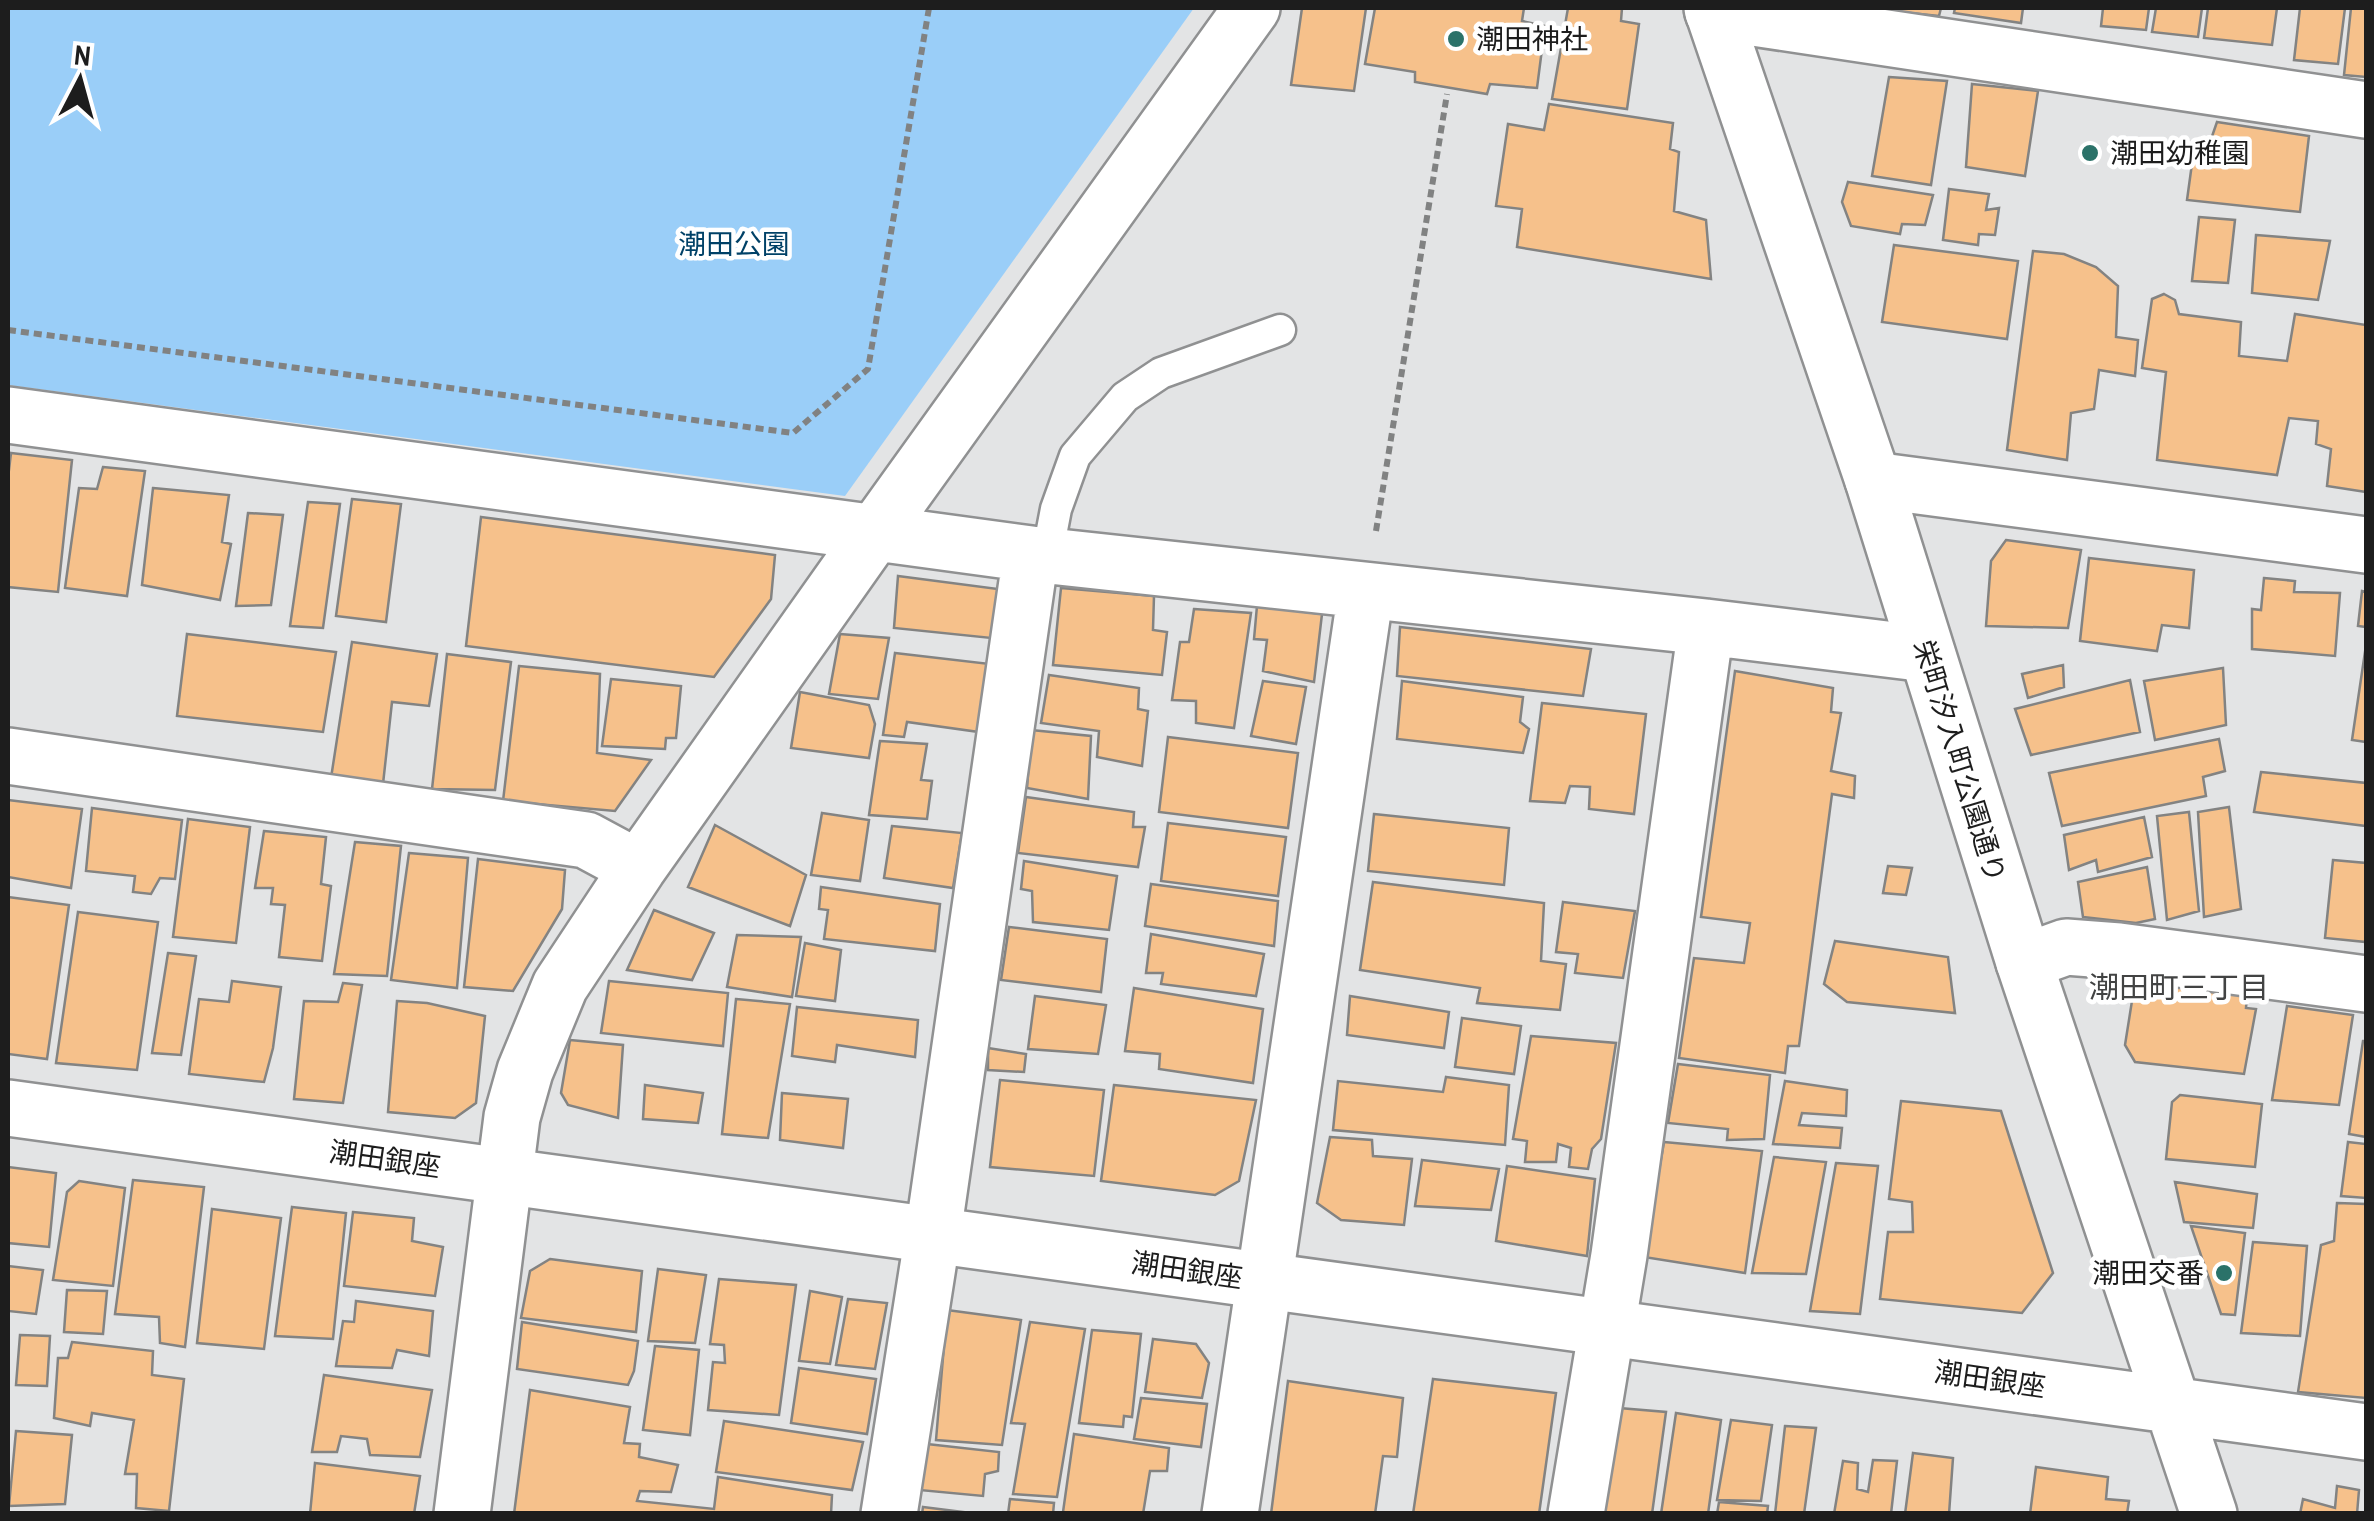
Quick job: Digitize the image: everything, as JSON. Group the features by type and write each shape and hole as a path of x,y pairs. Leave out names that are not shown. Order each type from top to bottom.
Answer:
{"street":[{"path":"462,1514 512,1117 524,1071 560,986 638,868 874,534 1252,8"},
{"path":"1713,10 2366,110"},
{"name":"栄町汐入町公園通り","path":"1713,10 1873,480 2024,962 2210,1514"},
{"path":"8,414 1039,555 1926,654"},
{"path":"1873,480 2366,545"},
{"path":"889,1514 1039,555"},
{"path":"1230,1514 1366,592"},
{"path":"1576,1514 1608,1327 1706,627"},
{"path":"8,756 586,840 638,868"},
{"path":"2024,962 2066,947 2119,950 2366,984"},
{"name":"潮田銀座","path":"8,1108 2366,1432"}],"lane":[{"path":"1039,555 1075,456 1125,398 1160,372 1280,330"}],"path":[{"path":"8,330 793,433 868,370 929,8"},
{"path":"1366,592 1447,94"}],"green space":[{"name":"潮田公園","path":"8,8 1194,8 845,496 8,385"}],"building":[{"path":"1302,8 1366,8 1354,91 1291,85"},
{"path":"1375,8 1524,8 1522,21 1545,26 1537,88 1490,84 1487,94 1415,82 1415,72 1365,64"},
{"path":"1568,8 1622,8 1621,21 1639,24 1627,109 1552,99"},
{"path":"1862,8 1941,8 1939,16"},
{"path":"1955,8 2023,8 2021,23 1954,13"},
{"path":"2103,8 2149,8 2146,30 2101,26"},
{"path":"2156,8 2202,8 2198,37 2152,32"},
{"path":"2208,8 2277,8 2272,45 2204,38"},
{"path":"2300,8 2345,8 2338,64 2294,60"},
{"path":"2351,8 2366,8 2366,77 2344,75"},
{"path":"1889,77 1947,81 1931,185 1872,176"},
{"path":"1972,84 2038,91 2025,176 1966,167"},
{"path":"1549,104 1673,123 1670,149 1679,152 1674,211 1706,220 1711,279 1517,247 1522,209 1496,206 1508,124 1544,130"},
{"path":"2217,122 2309,136 2300,212 2187,200 2194,149 2208,148"},
{"path":"1848,182 1933,195 1925,225 1902,224 1900,234 1851,226 1842,202"},
{"path":"1949,189 1989,194 1986,210 1999,208 1995,235 1979,234 1978,245 1943,240"},
{"path":"2199,217 2235,220 2228,283 2192,281"},
{"path":"2256,235 2330,241 2318,300 2252,293"},
{"path":"1894,245 2018,261 2007,339 1882,322"},
{"path":"2033,251 2064,254 2096,267 2118,286 2116,337 2138,340 2135,376 2099,370 2094,409 2071,413 2067,460 2007,450"},
{"path":"2164,294 2175,300 2179,314 2241,322 2239,356 2287,361 2295,314 2366,325 2366,492 2327,486 2331,449 2316,444 2318,421 2289,418 2277,475 2157,460 2166,372 2142,368 2152,299"},
{"path":"11,453 72,460 58,592 8,587"},
{"path":"103,467 145,471 127,596 65,588 79,488 97,489"},
{"path":"153,488 229,495 222,542 231,544 220,600 142,585"},
{"path":"352,499 401,504 386,622 336,616"},
{"path":"308,502 340,504 323,628 290,626"},
{"path":"248,513 283,515 271,605 236,606"},
{"path":"481,517 775,555 771,599 714,677 466,646"},
{"path":"2006,540 2081,550 2068,628 1986,626 1991,561"},
{"path":"2089,558 2194,570 2189,628 2162,625 2157,651 2080,641"},
{"path":"898,576 998,589 991,638 894,628"},
{"path":"2264,578 2295,581 2294,592 2340,593 2335,656 2252,649 2252,609 2261,610"},
{"path":"1061,588 1154,596 1153,630 1167,632 1162,675 1053,665"},
{"path":"2362,591 2366,592 2366,627 2358,626"},
{"path":"1257,606 1322,614 1314,682 1263,671 1267,640 1254,639"},
{"path":"1194,609 1251,613 1234,728 1196,723 1196,701 1172,700 1180,642 1189,642"},
{"path":"1400,627 1591,649 1583,696 1397,676"},
{"path":"187,634 336,652 323,732 177,716"},
{"path":"840,634 889,638 878,699 829,694"},
{"path":"352,642 437,654 429,706 392,702 383,784 331,778"},
{"path":"2366,645 2366,742 2352,740"},
{"path":"895,653 990,664 979,732 907,722 904,737 883,735"},
{"path":"447,654 511,662 495,790 432,789"},
{"path":"2063,665 2064,687 2028,698 2022,674"},
{"path":"519,666 600,674 597,753 651,760 615,811 503,801"},
{"path":"2223,668 2226,725 2155,740 2144,681"},
{"path":"1735,671 1833,688 1831,712 1841,713 1831,771 1855,776 1854,798 1832,794 1799,1046 1788,1046 1785,1073 1679,1058 1694,958 1744,963 1750,923 1701,917"},
{"path":"1049,675 1139,688 1138,709 1148,711 1142,766 1097,757 1099,731 1041,723"},
{"path":"611,679 681,686 676,738 666,738 665,749 602,746"},
{"path":"2130,680 2140,732 2031,755 2015,709"},
{"path":"1263,681 1306,687 1296,744 1251,736"},
{"path":"1402,681 1523,697 1520,722 1529,729 1523,753 1397,739"},
{"path":"800,692 869,705 875,724 869,758 791,748"},
{"path":"1542,703 1646,714 1634,814 1589,809 1590,787 1570,786 1565,803 1530,801"},
{"path":"1031,730 1091,736 1088,799 1027,788"},
{"path":"1168,737 1298,753 1288,828 1159,812"},
{"path":"2219,739 2225,771 2203,777 2206,796 2062,826 2049,773"},
{"path":"880,741 927,744 921,780 932,781 927,819 869,815"},
{"path":"2261,772 2366,783 2366,826 2254,812"},
{"path":"1026,797 1134,812 1133,827 1145,827 1138,867 1018,853"},
{"path":"8,800 82,809 71,888 8,877"},
{"path":"2229,807 2241,909 2204,917 2198,812"},
{"path":"92,808 182,820 175,879 160,878 151,894 133,892 135,876 86,871"},
{"path":"2189,812 2199,911 2167,920 2157,816"},
{"path":"822,813 869,820 860,881 811,875"},
{"path":"1374,814 1509,828 1504,885 1368,871"},
{"path":"2144,817 2152,857 2098,872 2096,860 2069,870 2064,835"},
{"path":"188,819 250,827 236,943 173,937"},
{"path":"1168,823 1286,837 1278,896 1161,881"},
{"path":"715,825 806,875 790,926 688,887"},
{"path":"892,826 962,833 953,888 884,878"},
{"path":"264,831 326,837 321,884 331,886 322,961 279,957 285,905 271,904 273,888 255,888"},
{"path":"355,842 401,846 387,976 334,974"},
{"path":"409,853 468,858 457,988 391,980"},
{"path":"478,859 565,870 562,909 513,991 464,987"},
{"path":"2333,860 2366,863 2366,942 2325,938"},
{"path":"1024,861 1117,876 1109,930 1033,922 1032,891 1021,889"},
{"path":"1888,866 1912,868 1906,895 1883,893"},
{"path":"2147,867 2155,919 2136,923 2083,917 2078,882"},
{"path":"1373,882 1544,903 1541,961 1566,964 1560,1010 1477,1003 1480,988 1360,970"},
{"path":"1151,884 1278,901 1274,946 1145,926"},
{"path":"821,887 940,904 935,951 824,939 828,910 819,909"},
{"path":"8,897 69,905 47,1059 8,1054"},
{"path":"1563,902 1635,911 1623,978 1575,973 1578,954 1556,952"},
{"path":"654,910 714,933 692,980 627,970"},
{"path":"78,912 158,922 137,1070 56,1063"},
{"path":"1009,927 1107,939 1101,992 1001,980"},
{"path":"1151,934 1264,954 1256,996 1161,984 1163,973 1146,973"},
{"path":"737,935 801,937 792,997 727,987"},
{"path":"1835,941 1948,957 1955,1013 1847,1002 1824,984"},
{"path":"805,943 841,950 835,1001 796,996"},
{"path":"168,953 196,956 181,1055 152,1053"},
{"path":"232,981 281,987 264,1082 189,1074 199,999 229,1002"},
{"path":"609,981 728,993 723,1046 601,1033"},
{"path":"2135,982 2247,996 2246,1008 2256,1009 2244,1074 2135,1062 2125,1045"},
{"path":"343,983 362,985 343,1103 294,1099 304,1001 338,1002"},
{"path":"1134,988 1263,1009 1253,1083 1159,1069 1160,1054 1125,1051"},
{"path":"1035,996 1106,1005 1098,1054 1028,1049"},
{"path":"1350,996 1449,1012 1444,1048 1347,1035"},
{"path":"736,999 790,1004 768,1138 722,1134"},
{"path":"397,1001 427,1003 485,1016 476,1103 455,1118 388,1112"},
{"path":"2287,1006 2353,1015 2339,1105 2272,1100"},
{"path":"797,1007 918,1020 915,1057 837,1045 835,1062 792,1056"},
{"path":"1462,1018 1521,1026 1514,1074 1455,1067"},
{"path":"1531,1036 1616,1043 1601,1139 1592,1149 1588,1169 1569,1167 1571,1148 1558,1144 1556,1162 1525,1162 1527,1141 1513,1139"},
{"path":"570,1040 623,1045 618,1118 568,1105 561,1093"},
{"path":"2366,1041 2366,1137 2349,1134"},
{"path":"988,1048 1026,1054 1024,1072 988,1070"},
{"path":"1678,1064 1770,1075 1764,1139 1727,1140 1728,1129 1668,1123"},
{"path":"1446,1077 1509,1085 1505,1145 1333,1130 1338,1081 1443,1092"},
{"path":"1000,1080 1104,1090 1094,1176 990,1167"},
{"path":"1785,1081 1847,1090 1846,1116 1802,1113 1799,1125 1842,1128 1840,1148 1773,1144"},
{"path":"645,1085 703,1093 698,1123 643,1119"},
{"path":"1114,1085 1256,1100 1239,1181 1215,1195 1101,1181"},
{"path":"782,1093 848,1099 843,1148 780,1140"},
{"path":"2180,1095 2262,1104 2255,1167 2166,1159 2172,1102"},
{"path":"1901,1101 2001,1111 2053,1273 2022,1313 1880,1299 1888,1232 1913,1232 1912,1202 1889,1199"},
{"path":"1330,1137 1372,1140 1373,1156 1412,1159 1404,1225 1341,1220 1317,1203"},
{"path":"1664,1142 1762,1151 1745,1273 1644,1257"},
{"path":"2348,1142 2366,1144 2366,1198 2341,1196"},
{"path":"1774,1157 1826,1162 1806,1274 1752,1273"},
{"path":"1422,1160 1499,1169 1491,1210 1415,1206"},
{"path":"1836,1163 1878,1166 1860,1314 1810,1311"},
{"path":"1507,1166 1595,1179 1587,1256 1496,1241"},
{"path":"8,1167 56,1173 49,1247 8,1243"},
{"path":"133,1180 204,1187 185,1347 160,1343 159,1317 115,1314"},
{"path":"79,1181 125,1188 113,1286 53,1280 67,1192"},
{"path":"2175,1182 2257,1194 2253,1228 2184,1222"},
{"path":"2337,1203 2366,1204 2366,1398 2298,1392 2321,1245 2334,1241"},
{"path":"292,1207 346,1213 333,1339 275,1336"},
{"path":"212,1209 281,1218 264,1349 197,1343"},
{"path":"353,1212 414,1218 412,1241 443,1247 435,1296 344,1286"},
{"name":"潮田交番","path":"2191,1226 2245,1233 2235,1315 2221,1314"},
{"path":"2253,1242 2307,1246 2300,1336 2241,1333"},
{"path":"550,1259 642,1271 636,1332 521,1318 530,1271"},
{"path":"8,1266 43,1270 36,1314 8,1311"},
{"path":"658,1269 706,1275 695,1343 648,1341"},
{"path":"719,1279 796,1285 779,1415 708,1410 713,1362 725,1363 724,1345 710,1344"},
{"path":"67,1290 107,1291 103,1334 64,1332"},
{"path":"810,1291 842,1297 830,1364 799,1361"},
{"path":"848,1299 887,1303 875,1369 836,1365"},
{"path":"356,1301 433,1311 429,1356 397,1350 392,1368 336,1366 343,1321 354,1322"},
{"path":"947,1310 1021,1320 1002,1445 936,1440"},
{"path":"522,1322 638,1341 628,1385 517,1369"},
{"path":"1030,1322 1085,1329 1057,1497 1013,1494 1025,1424 1011,1423"},
{"path":"1092,1330 1141,1334 1132,1417 1124,1416 1123,1427 1079,1423"},
{"path":"20,1335 50,1336 47,1386 16,1385"},
{"path":"1153,1339 1196,1344 1209,1363 1202,1398 1145,1392"},
{"path":"72,1342 153,1351 152,1375 184,1379 169,1511 136,1508 137,1474 125,1474 134,1420 92,1413 90,1426 54,1418 58,1358 68,1358"},
{"path":"655,1346 699,1350 690,1435 643,1430"},
{"path":"799,1368 876,1379 867,1434 791,1423"},
{"path":"324,1375 432,1390 420,1457 370,1455 367,1439 341,1436 337,1452 312,1452"},
{"path":"1433,1379 1556,1393 1539,1514 1413,1514"},
{"path":"1288,1381 1403,1398 1397,1457 1383,1456 1375,1514 1271,1514"},
{"path":"530,1390 630,1407 624,1443 640,1444 639,1457 678,1465 671,1492 640,1491 637,1501 714,1509 718,1477 832,1495 831,1514 514,1514"},
{"path":"1141,1398 1207,1404 1201,1447 1134,1439"},
{"path":"1619,1408 1666,1412 1652,1514 1604,1514"},
{"path":"1676,1413 1721,1420 1708,1514 1661,1514"},
{"path":"1731,1420 1772,1425 1761,1501 1717,1500"},
{"path":"724,1421 863,1442 852,1490 716,1472"},
{"path":"1785,1426 1816,1428 1804,1514 1775,1514"},
{"path":"16,1431 72,1435 65,1504 9,1506"},
{"path":"1074,1434 1169,1448 1167,1471 1150,1471 1143,1514 1063,1512"},
{"path":"927,1444 999,1452 998,1471 985,1474 983,1496 919,1490"},
{"path":"1913,1453 1953,1458 1949,1514 1905,1514"},
{"path":"1873,1460 1897,1461 1891,1514 1834,1514 1843,1461 1858,1463 1857,1489 1868,1492"},
{"path":"315,1463 420,1476 414,1514 310,1514"},
{"path":"2036,1467 2108,1477 2106,1499 2129,1501 2127,1514 2030,1514"},
{"path":"2337,1486 2359,1490 2357,1514 2300,1514 2303,1499 2335,1508"},
{"path":"1010,1499 1054,1503 1053,1514 1008,1514"},
{"path":"1719,1502 1768,1506 1767,1514 1717,1514"},
{"path":"923,1507 979,1514 922,1514"}],"place":[{"name":"潮田神社","path":"1456,39"},
{"name":"潮田幼稚園","path":"2090,153"},
{"name":"潮田交番","path":"2224,1273"}],"district":[{"name":"潮田町三丁目","path":"2179,988"}]}
